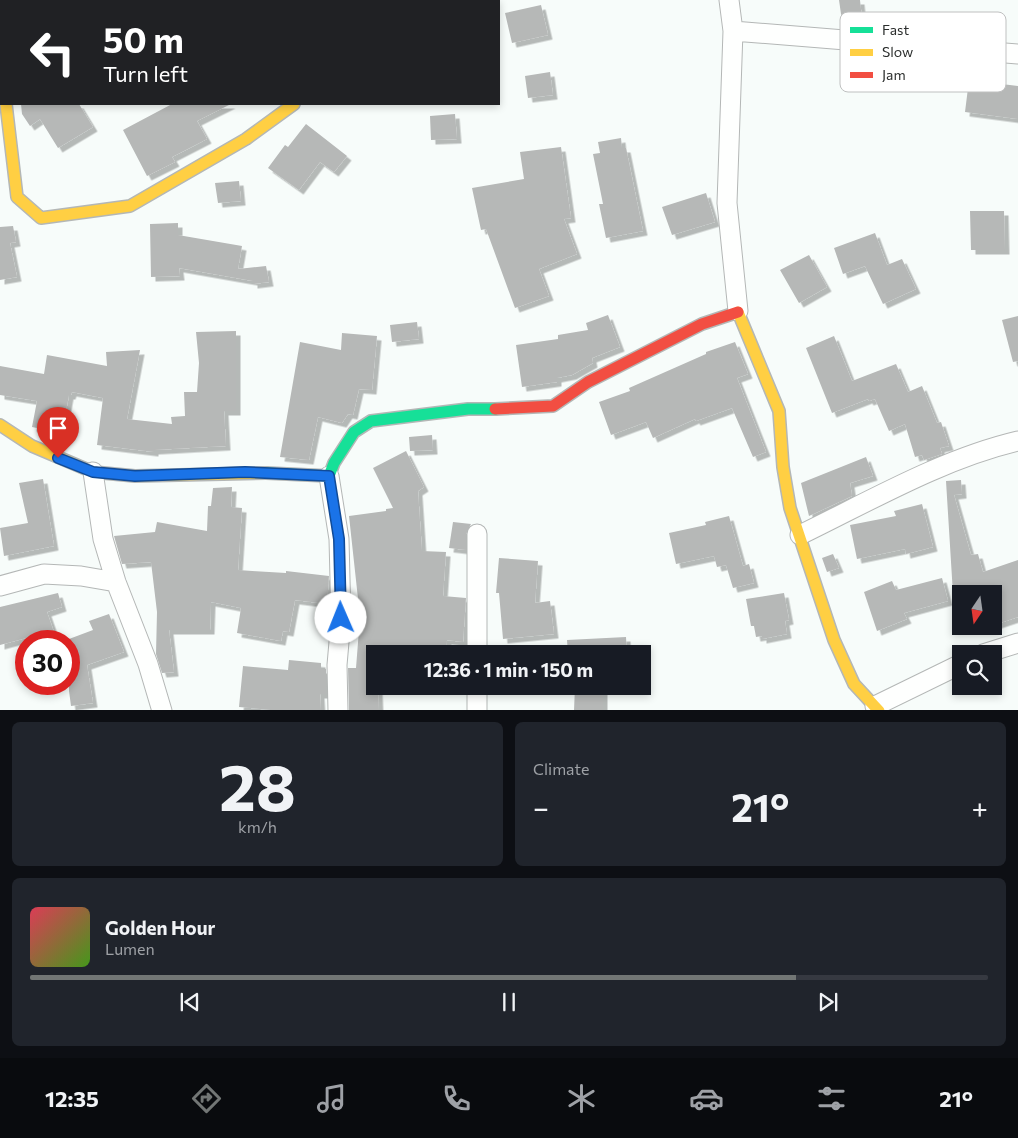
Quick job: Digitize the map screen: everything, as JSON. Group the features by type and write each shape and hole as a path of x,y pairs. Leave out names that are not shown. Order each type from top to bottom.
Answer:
{"street":[{"path":"729,0 733,31 726,203 738,311 779,411 783,467 790,508 834,640 854,684 877,708 952,669"},
{"path":"733,31 840,40"},
{"path":"6,105 17,197 41,218 130,206 246,139 293,105"},
{"path":"338,710 336,665 341,618 339,539 329,476 334,463 354,432 371,421 468,409 511,409 553,406 588,382 702,324 738,311"},
{"path":"0,425 32,446 93,472 135,476 245,472 329,476"},
{"path":"800,535 970,455 988,448 1018,441"},
{"path":"93,472 103,539 116,582 148,664 162,710"},
{"path":"477,534 477,645"},
{"path":"0,586 44,574 81,576 116,582"},
{"path":"1002,648 1018,643"},
{"path":"477,695 477,710"}],"building":[{"path":"839,0 860,0 861,12 841,12"},
{"path":"541,5 548,35 512,43 505,13"},
{"path":"550,72 553,95 528,98 525,76"},
{"path":"1006,85 1018,86 1018,119 965,112 968,92 1006,92"},
{"path":"21,105 80,105 93,127 58,148 40,119 30,126 22,114"},
{"path":"170,105 229,105 197,121 207,139 172,157 175,162 147,176 123,130"},
{"path":"455,114 457,139 431,140 430,116"},
{"path":"306,124 347,156 334,172 320,162 299,190 268,168 285,145 288,147"},
{"path":"621,138 622,148 626,148 643,231 606,238 599,204 603,204 593,154 600,153 598,142"},
{"path":"561,147 571,218 564,219 577,254 539,269 549,296 515,308 486,229 481,230 472,188 524,179 520,152"},
{"path":"239,181 241,201 218,203 215,183"},
{"path":"706,193 715,222 672,235 662,207"},
{"path":"970,211 1004,211 1005,250 971,250"},
{"path":"178,223 178,235 242,246 238,269 266,266 269,282 253,284 253,281 179,268 180,276 151,277 150,224"},
{"path":"13,226 16,242 10,243 17,277 0,280 0,227"},
{"path":"875,233 887,265 902,259 916,289 883,304 865,266 843,274 834,248"},
{"path":"809,255 827,287 799,303 780,270"},
{"path":"608,315 620,347 592,358 593,363 572,375 557,378 557,382 522,387 516,345 558,339 558,335 588,330 586,323"},
{"path":"1018,316 1018,361 1013,362 1002,320"},
{"path":"417,322 419,339 392,342 390,325"},
{"path":"236,331 236,411 224,411 226,446 154,450 154,452 97,445 103,398 72,392 69,395 62,433 32,427 37,401 0,395 0,366 44,374 47,355 107,366 106,352 140,350 127,419 172,424 171,417 185,416 184,392 197,392 199,363 196,332"},
{"path":"342,333 377,336 372,390 359,389 353,415 348,414 342,423 318,417 309,460 280,457 300,342 341,350"},
{"path":"834,336 852,381 896,364 908,392 922,386 937,423 941,422 949,446 940,448 942,454 924,460 922,455 915,457 905,424 889,431 875,399 869,401 868,399 832,413 806,348"},
{"path":"735,342 748,374 737,378 766,452 753,457 732,408 696,421 695,419 653,438 646,422 611,435 599,402 630,391 629,388 706,354 706,352"},
{"path":"432,435 433,450 410,451 409,437"},
{"path":"406,451 424,487 418,491 422,551 446,552 443,596 466,598 463,642 447,640 447,645 366,645 366,695 378,695 379,710 349,710 348,668 356,668 360,617 349,516 386,511 386,509 393,508 373,468"},
{"path":"866,457 873,476 850,483 852,496 809,516 801,483"},
{"path":"43,479 54,546 4,556 0,528 28,523 19,483"},
{"path":"961,480 962,494 954,495 971,555 978,554 983,572 1018,560 1018,617 1002,622 1002,585 952,585 946,481"},
{"path":"232,487 231,507 242,508 238,570 286,573 286,571 329,576 327,604 295,600 289,632 283,631 281,641 237,633 241,608 211,602 210,630 169,630 174,672 162,673 156,654 157,612 151,562 122,564 114,536 155,532 157,522 207,531 208,506 211,506 213,488"},
{"path":"922,504 933,547 906,554 905,549 857,559 850,525 896,516 894,511"},
{"path":"729,516 743,566 749,564 754,583 733,588 726,565 717,567 714,556 676,564 669,533 706,525 705,522"},
{"path":"453,522 471,524 466,534 466,550 449,548"},
{"path":"833,554 839,568 827,572 822,558"},
{"path":"499,558 538,561 535,603 550,601 554,634 503,639 499,593 496,593"},
{"path":"942,578 948,601 904,613 907,619 877,631 864,592 892,581 896,590"},
{"path":"58,593 62,607 47,612 53,630 15,630 15,641 0,645 0,607"},
{"path":"784,593 789,620 785,621 787,634 762,639 762,636 756,637 754,626 751,626 746,599"},
{"path":"109,614 124,652 87,665 93,703 71,706 70,695 80,695 80,635 93,630 89,621"},
{"path":"626,637 626,645 567,645 567,640"},
{"path":"289,660 321,663 321,669 326,669 326,694 320,694 321,710 270,710 239,707 243,666 288,670"},
{"path":"575,695 603,695 603,710 574,710"}],"traffic: fast":[{"path":"266,473 329,476 334,463 354,432 371,421 468,409 495,409"}],"traffic: slow":[{"path":"6,105 17,197 41,218 130,206 246,139 293,105"},
{"path":"738,312 779,411 783,467 790,508 834,640 854,684 878,710"},
{"path":"0,425 32,446 93,472 135,476 266,473"}],"traffic: jam":[{"path":"495,409 553,406 588,382 702,324 738,312"}],"route":[{"path":"58,458 93,472 135,476 245,472 329,476 339,539 341,618"}]}
